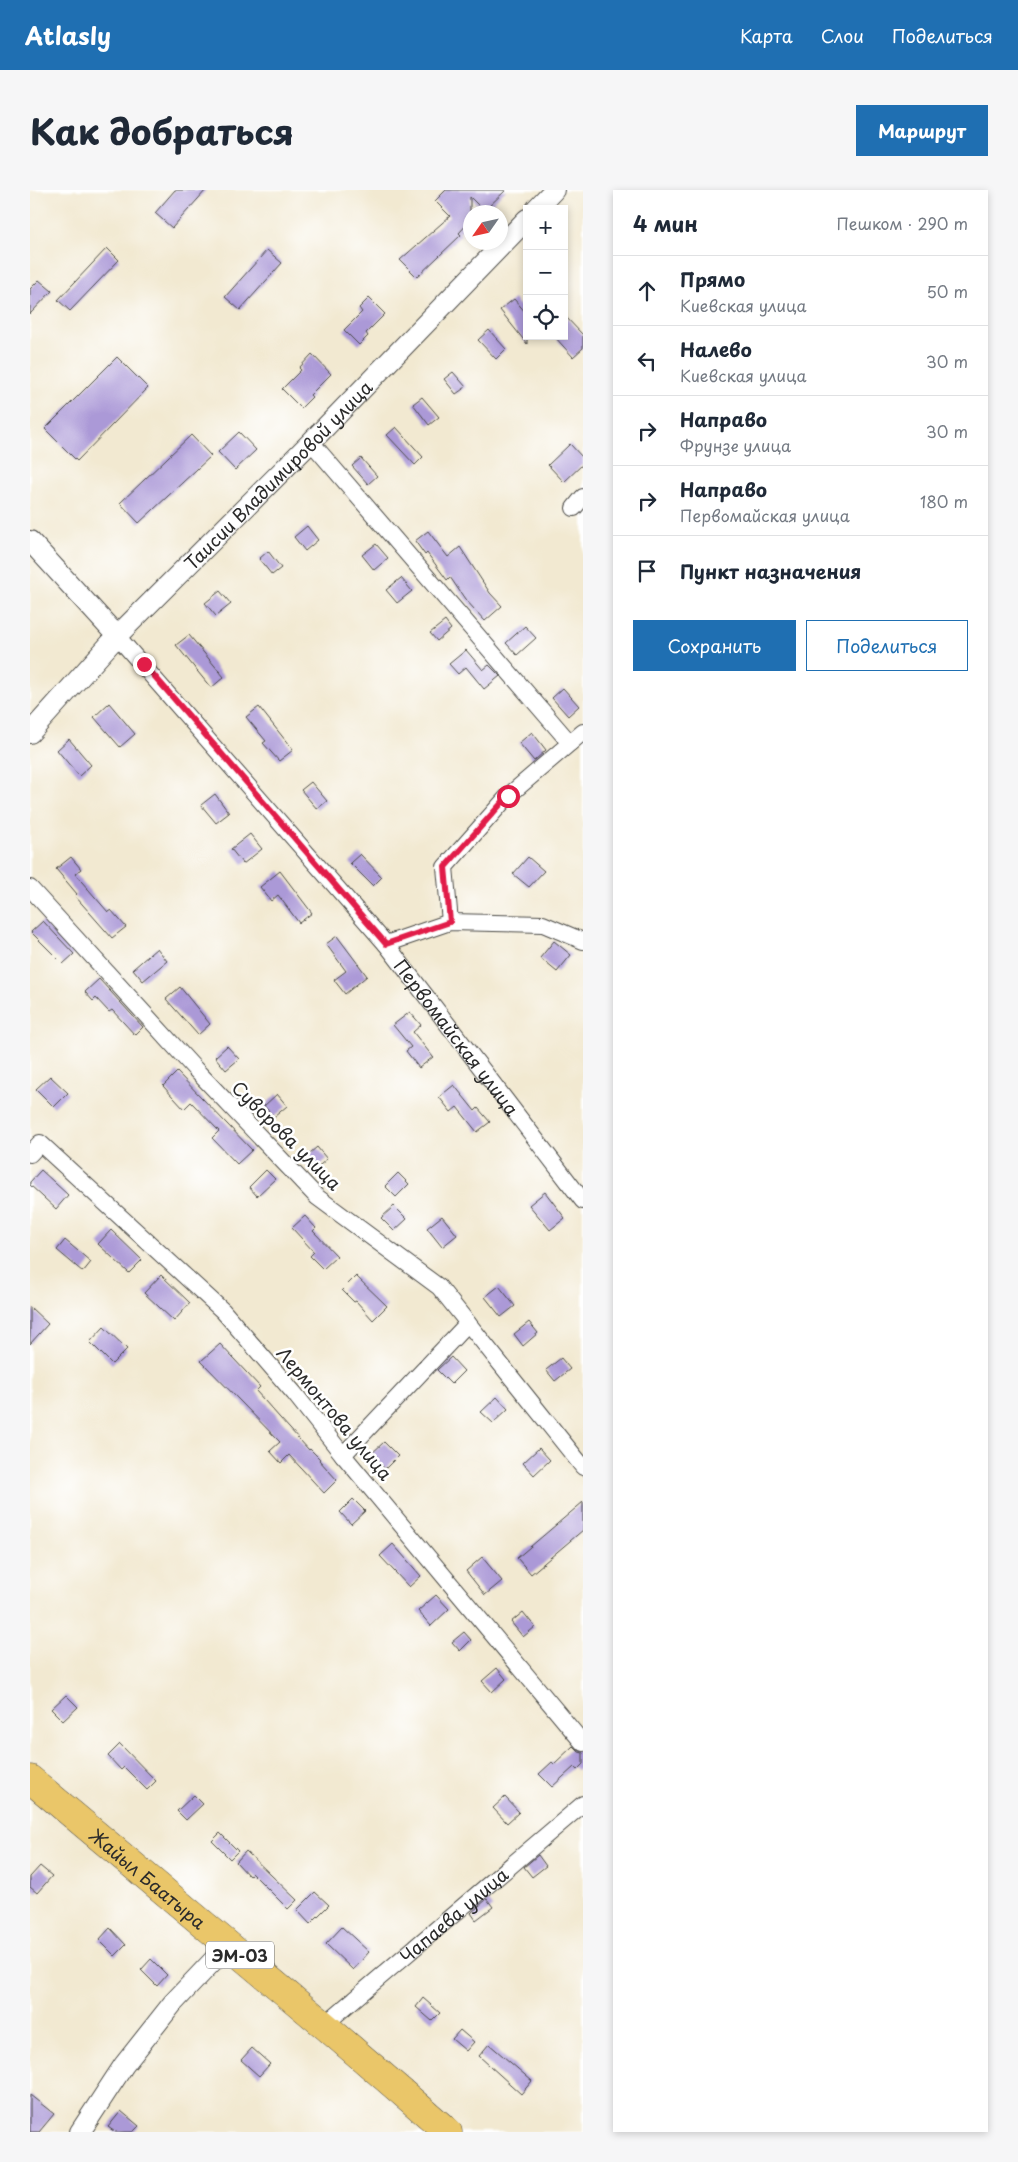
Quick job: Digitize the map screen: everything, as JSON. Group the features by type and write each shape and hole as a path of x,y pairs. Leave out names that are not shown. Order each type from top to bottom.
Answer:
{"highway":[{"name":"Жайыл Баатыра","path":"30,1779 324,2025 448,2132"}],"street":[{"path":"540,205 554,190"},
{"name":"Таисии Владимировой улица","path":"30,733 117,636 311,442 523,223"},
{"path":"311,442 570,743"},
{"name":"Первомайская улица","path":"30,541 117,636 386,944 583,1201"},
{"path":"450,922 445,867 508,796 583,732"},
{"name":"Суворова улица","path":"30,888 195,1069 317,1197 440,1288 583,1467"},
{"path":"386,944 450,922 543,924 583,940"},
{"name":"Лермонтова улица","path":"30,1154 40,1143 223,1311 294,1393 343,1455 583,1743"},
{"path":"343,1455 468,1323"},
{"name":"Чапаева улица","path":"324,2025 583,1804"},
{"path":"80,2132 124,2065 174,2003 228,1945"}],"building":[{"path":"175,190 206,190 172,228 155,213"},
{"path":"446,190 506,190 490,205 478,205 470,197 470,205 463,205 463,229 459,233 461,235 417,277 400,260 450,216 435,201"},
{"path":"107,248 119,260 70,311 58,300"},
{"path":"267,250 282,263 240,310 225,297"},
{"path":"39,280 52,291 30,314 30,289"},
{"path":"369,298 385,314 366,333 368,336 359,345 344,330 362,312 359,308"},
{"path":"514,299 523,309 523,339 500,310"},
{"path":"568,319 583,335 583,348 573,357 558,340 568,340"},
{"path":"489,330 506,349 496,359 478,340"},
{"path":"312,354 331,374 310,395 312,397 301,408 282,389 301,370 299,368"},
{"path":"117,357 148,388 77,461 45,429"},
{"path":"453,372 466,387 456,394 444,379"},
{"path":"422,397 439,417 429,425 413,404"},
{"path":"396,427 423,457 415,465 387,435"},
{"path":"239,432 256,450 235,470 218,452"},
{"path":"191,435 211,456 139,523 120,503"},
{"path":"570,444 583,458 583,464 564,482 548,465"},
{"path":"361,458 377,476 368,484 352,466"},
{"path":"307,526 318,540 305,551 294,537"},
{"path":"428,531 448,557 460,547 490,593 502,606 485,621 465,599 450,577 447,580 427,553 425,555 415,541"},
{"path":"376,544 388,558 374,570 362,555"},
{"path":"268,551 281,568 272,575 259,559"},
{"path":"401,578 412,591 397,603 386,590"},
{"path":"220,591 231,604 216,616 205,603"},
{"path":"445,621 451,629 437,641 430,633"},
{"path":"525,626 536,638 517,655 506,643"},
{"path":"189,635 224,677 211,688 176,645"},
{"path":"466,650 483,670 489,665 500,676 484,689 466,667 458,674 449,664"},
{"path":"563,688 579,706 568,716 552,698"},
{"path":"109,703 135,734 120,747 94,717"},
{"path":"259,707 293,750 279,761 263,743 266,741 246,717"},
{"path":"532,732 546,750 534,761 519,743"},
{"path":"69,739 91,765 79,776 57,750"},
{"path":"311,782 327,801 317,809 301,790"},
{"path":"215,794 229,813 216,823 201,805"},
{"path":"250,834 262,849 243,864 231,849"},
{"path":"360,854 382,877 373,886 350,863"},
{"path":"71,857 81,869 75,874 108,912 111,910 126,927 112,938 75,896 77,894 56,869"},
{"path":"528,857 544,871 529,887 513,874"},
{"path":"280,871 312,913 299,923 278,895 271,901 260,887"},
{"path":"43,921 74,954 63,964 31,932"},
{"path":"337,936 367,976 345,994 334,980 346,971 326,944"},
{"path":"554,941 571,955 557,972 540,958"},
{"path":"157,948 167,961 143,981 133,969"},
{"path":"99,979 143,1027 135,1035 112,1010 109,1012 96,998 93,1001 85,992"},
{"path":"180,987 210,1024 198,1035 166,999"},
{"path":"410,1012 421,1025 413,1032 433,1057 419,1068 406,1051 411,1047 393,1025"},
{"path":"227,1046 239,1059 226,1070 215,1057"},
{"path":"177,1072 252,1150 237,1164 212,1138 219,1131 191,1102 184,1109 163,1086"},
{"path":"50,1076 68,1093 54,1107 36,1089"},
{"path":"454,1085 475,1111 478,1108 490,1122 477,1132 457,1107 451,1112 439,1097"},
{"path":"277,1094 287,1106 274,1117 264,1106"},
{"path":"317,1147 327,1159 313,1171 303,1159"},
{"path":"41,1170 68,1195 56,1209 30,1185 30,1182"},
{"path":"266,1170 275,1179 257,1196 249,1187"},
{"path":"398,1173 409,1184 396,1197 385,1186"},
{"path":"545,1192 565,1218 550,1230 529,1205"},
{"path":"394,1206 407,1219 394,1231 381,1218"},
{"path":"305,1216 316,1228 313,1231 337,1256 323,1269 310,1256 314,1252 292,1228"},
{"path":"442,1216 457,1235 442,1247 427,1228"},
{"path":"111,1230 142,1260 129,1273 98,1244"},
{"path":"65,1240 91,1262 83,1272 57,1250"},
{"path":"161,1275 190,1303 174,1321 144,1293"},
{"path":"356,1276 387,1306 373,1320 356,1301 354,1302 342,1290"},
{"path":"499,1286 515,1306 501,1317 485,1297"},
{"path":"30,1307 48,1324 30,1344"},
{"path":"529,1322 538,1333 523,1346 514,1334"},
{"path":"104,1327 127,1349 112,1364 90,1342"},
{"path":"220,1344 260,1387 256,1391 309,1450 320,1459 337,1480 324,1493 289,1455 281,1463 270,1451 280,1442 201,1361"},
{"path":"451,1357 464,1371 451,1384 437,1370"},
{"path":"561,1358 570,1369 555,1381 546,1370"},
{"path":"497,1397 508,1409 493,1423 481,1412"},
{"path":"384,1442 398,1456 385,1469 371,1454"},
{"path":"539,1448 550,1460 534,1475 523,1463"},
{"path":"353,1499 365,1511 351,1524 340,1512"},
{"path":"583,1502 583,1530 531,1574 517,1558"},
{"path":"393,1544 421,1576 409,1587 380,1556"},
{"path":"482,1557 502,1581 485,1595 466,1571"},
{"path":"436,1595 449,1609 431,1626 418,1611"},
{"path":"523,1612 535,1627 523,1637 511,1622"},
{"path":"464,1632 471,1640 460,1651 452,1642"},
{"path":"497,1668 506,1679 492,1692 482,1681"},
{"path":"66,1695 78,1707 63,1721 51,1709"},
{"path":"120,1744 156,1781 147,1790 124,1767 121,1770 108,1756"},
{"path":"573,1746 583,1753 583,1764 577,1770 574,1767 552,1787 539,1774 552,1762 554,1764"},
{"path":"194,1795 203,1804 186,1820 177,1811"},
{"path":"505,1797 519,1812 507,1823 493,1808"},
{"path":"220,1833 238,1851 230,1859 212,1841"},
{"path":"246,1851 297,1900 288,1909 252,1873 249,1876 236,1862"},
{"path":"538,1855 546,1866 532,1877 524,1867"},
{"path":"40,1866 52,1876 37,1893 30,1887 30,1877"},
{"path":"315,1892 329,1905 310,1924 297,1910"},
{"path":"487,1899 493,1907 476,1920 471,1913"},
{"path":"342,1927 369,1952 353,1970 326,1944"},
{"path":"110,1928 126,1945 115,1956 99,1940"},
{"path":"151,1959 167,1975 157,1986 141,1970"},
{"path":"423,1998 440,2013 432,2021 416,2007"},
{"path":"460,2030 474,2042 466,2051 452,2039"},
{"path":"489,2044 532,2081 521,2094 479,2056"},
{"path":"252,2048 270,2064 259,2076 241,2060"},
{"path":"30,2095 54,2114 39,2132 30,2132"},
{"path":"121,2111 139,2126 133,2132 115,2132 108,2127"}],"route":[{"path":"144,664 386,944 450,922 445,867 508,796"}]}
